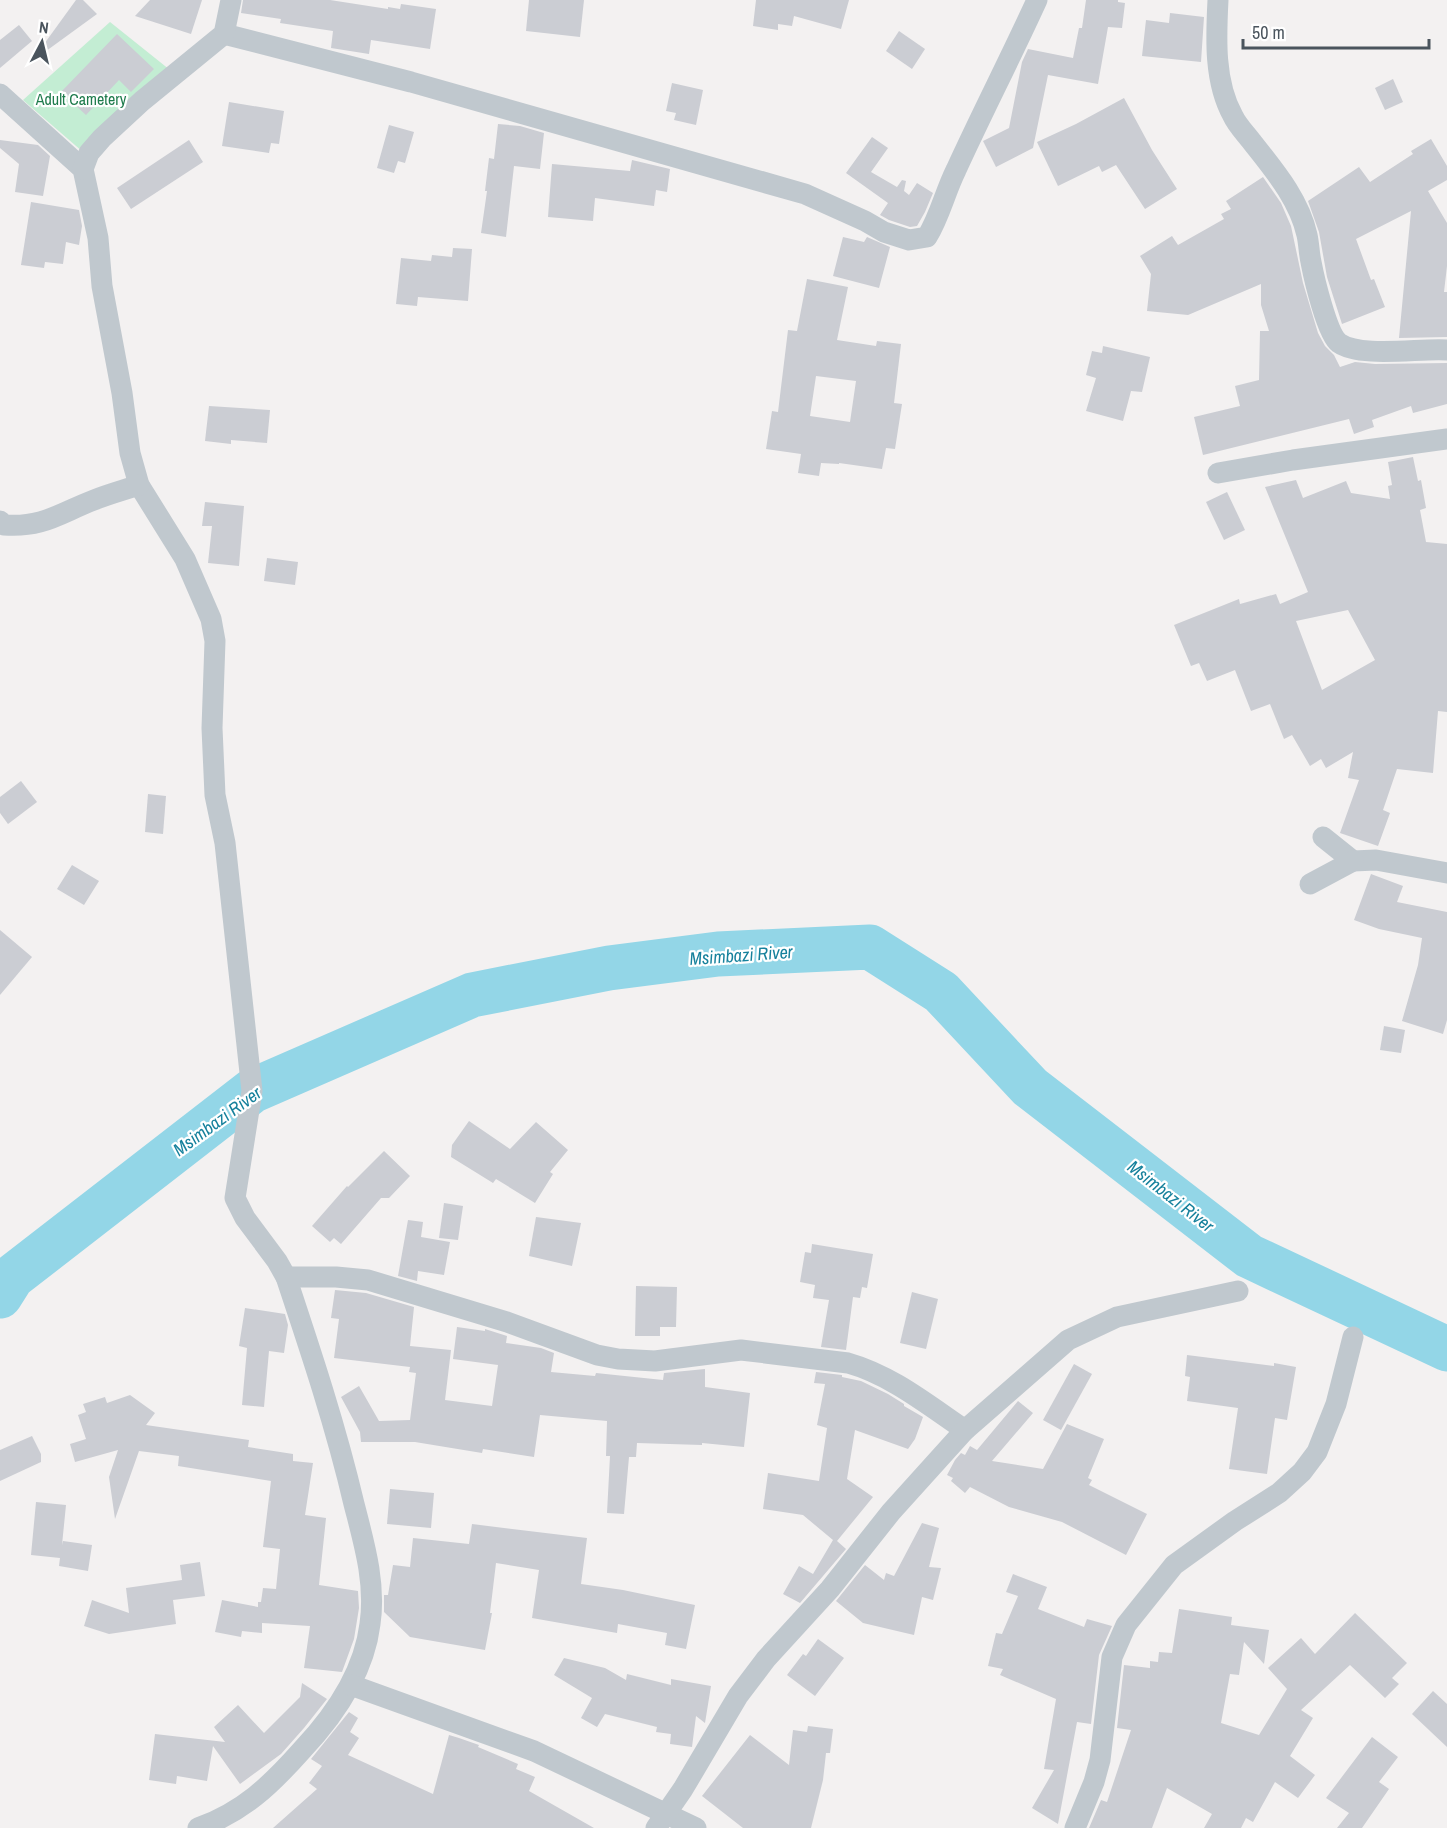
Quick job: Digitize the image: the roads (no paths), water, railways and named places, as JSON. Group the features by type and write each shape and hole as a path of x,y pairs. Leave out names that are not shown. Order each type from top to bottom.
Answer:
{"street":[{"path":"198,1828 242,1806 268,1787 315,1736 351,1685 370,1627 372,1605 366,1546 341,1448 286,1277 245,1218 235,1198 252,1091 225,843 215,795 212,728 215,641 211,619 185,559 139,485 130,453 122,393 102,285 98,238 83,169 89,153 102,138 224,34 231,0"},
{"path":"224,34 411,82 806,194 884,232 909,240 927,237 935,224 955,171 1037,0"},
{"path":"1218,0 1216,29 1219,77 1229,107 1233,116 1274,169 1295,201 1307,235 1317,288 1330,330 1336,341 1345,347 1370,351 1447,350"},
{"path":"0,94 83,169"},
{"path":"1218,472 1447,439"},
{"path":"0,521 4,525 34,524 59,516 93,500 139,485"},
{"path":"1323,837 1353,861"},
{"path":"1310,884 1353,861 1376,860 1447,873"},
{"path":"286,1277 344,1277 368,1280 507,1322 597,1355 618,1359 655,1361 741,1350 848,1363 864,1367 903,1388 965,1430"},
{"path":"660,1821 683,1789 738,1696 766,1659 830,1588 891,1512 965,1430 1068,1340 1117,1317 1238,1292"},
{"path":"1075,1828 1094,1782 1100,1760 1112,1658 1126,1625 1174,1565 1279,1493 1302,1472 1317,1452 1336,1404 1353,1337"},
{"path":"351,1685 534,1751 660,1821 696,1828"}],"waterway":[{"name":"Msimbazi River","path":"0,1296 12,1277 252,1091 472,995 609,968 718,954 870,947 941,992 1030,1087 1249,1256 1447,1349"}],"park label":[{"name":"Adult Cametery","path":"81,99"}]}
